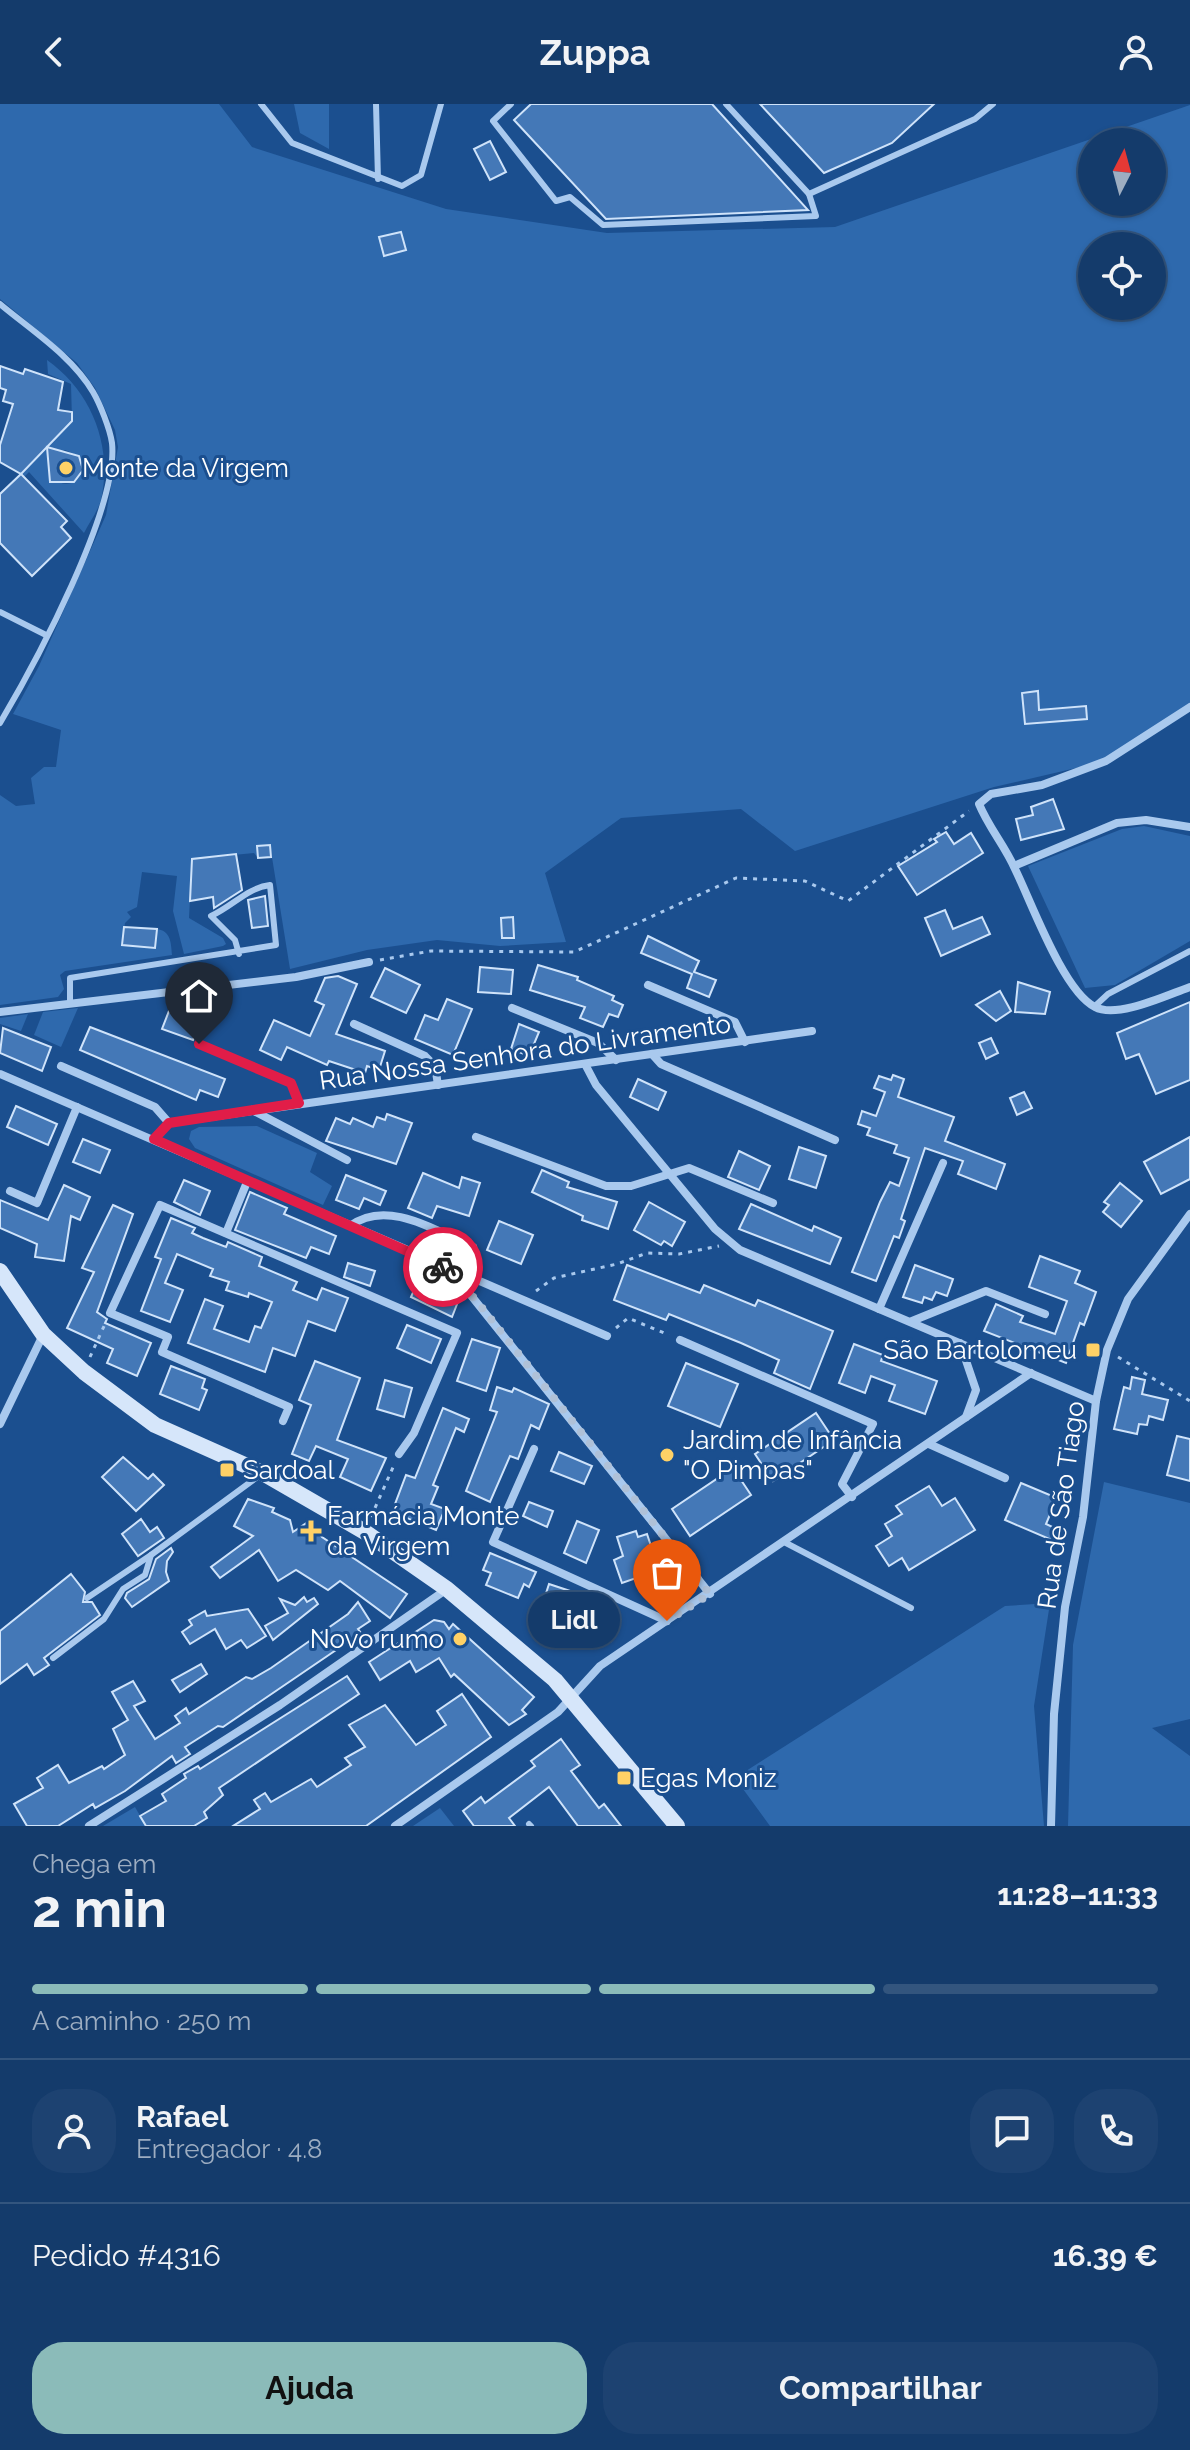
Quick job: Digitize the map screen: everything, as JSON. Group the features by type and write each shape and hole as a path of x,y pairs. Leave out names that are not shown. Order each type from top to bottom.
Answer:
{"main road":[{"path":"0,1271 43,1334 84,1372 155,1425 263,1473 365,1532 447,1589 571,1698 677,1826"}],"street":[{"path":"1190,707 1106,761 1042,785 991,794 979,804 988,827 1014,866 1073,985 1094,1007 1114,1011 1190,987"},
{"path":"1014,866 1117,823 1146,820 1190,827"},
{"path":"0,1012 296,977 369,962"},
{"path":"648,985 735,1022 745,1042"},
{"path":"512,1008 598,1043 616,1060"},
{"path":"354,1024 425,1056 435,1066 438,1085"},
{"name":"Rua Nossa Senhora do Livramento","path":"169,1123 586,1066 812,1031"},
{"path":"199,1044 291,1083 299,1103"},
{"path":"652,1054 661,1064 835,1140"},
{"path":"61,1066 155,1107 169,1123 154,1139"},
{"path":"586,1066 596,1085 670,1174 740,1250 1096,1401"},
{"path":"0,1074 607,1336"},
{"path":"10,1191 37,1203 77,1107"},
{"path":"251,1110 347,1160"},
{"path":"476,1137 606,1186 631,1186 689,1168 773,1203"},
{"path":"879,1309 943,1163"},
{"path":"226,1233 247,1182"},
{"path":"283,1421 289,1407 162,1352 168,1337 110,1313 160,1205 457,1333 414,1433 399,1454"},
{"name":"Rua de São Tiago","path":"1051,1826 1054,1714 1065,1607 1083,1517 1096,1401 1107,1350 1128,1299 1190,1214"},
{"path":"350,1226 362,1217 396,1215 473,1247"},
{"path":"450,1270 710,1594"},
{"path":"912,1321 986,1291 1045,1314"},
{"path":"0,1424 43,1334"},
{"path":"680,1340 873,1424 842,1484 852,1497"},
{"path":"960,1343 976,1390 966,1417"},
{"path":"395,1826 558,1712 583,1680 600,1666 786,1543 1031,1373"},
{"path":"0,1408 17,1388"},
{"path":"929,1444 1005,1478"},
{"path":"534,1449 493,1542 667,1621"},
{"path":"89,1826 280,1705 447,1589"}],"lane":[{"path":"261,104 292,143 402,186 421,175 441,104"},
{"path":"376,104 378,179"},
{"path":"511,104 493,121 556,201 570,197 603,225 816,216 809,194 726,104"},
{"path":"809,194 975,119 993,104"},
{"path":"0,304 73,365 93,392 112,443 102,515 46,635 0,723"},
{"path":"0,612 46,635"},
{"path":"70,1004 70,978 239,954 276,945 270,885 253,887 233,907 211,916 235,940 239,954"},
{"path":"1094,1007 1108,994 1190,951"},
{"path":"87,1598 263,1473"},
{"path":"786,1543 911,1608"},
{"path":"53,1658 104,1619 123,1589 145,1575 151,1555"}],"path":[{"path":"369,962 431,951 574,952 736,878 805,881 848,901 979,804"},
{"path":"523,1300 554,1278 617,1264 647,1253 704,1251 728,1240"},
{"path":"84,1372 110,1313"},
{"path":"607,1336 628,1318 680,1340"},
{"path":"1107,1350 1190,1401"},
{"path":"365,1532 399,1454"}],"shaded area":[{"path":"0,104 219,104 252,147 446,209 607,233 835,227 1078,143 1078,216 1166,216 1166,128 1123,128 1190,105 1190,707 1106,761 994,787 795,851 741,809 621,818 545,873 566,942 500,946 437,940 367,950 290,969 270,845 257,846 258,858 254,853 192,859 189,918 223,938 226,944 184,954 173,911 177,876 142,872 137,907 127,912 131,917 125,923 122,944 155,948 157,929 162,930 171,942 172,955 65,971 60,975 64,989 58,997 0,1005 0,795 16,806 35,804 31,778 44,767 56,767 61,730 13,714 39,666 106,515 118,447 115,430 95,388 77,363 0,299"},
{"path":"294,104 329,104 329,149 300,133"},
{"path":"47,360 63,373 87,404 101,440 104,480 101,500 84,533 29,472 24,477 21,474 72,421 71,384 48,374","holes":["65,450 79,456 83,470 78,479 67,484 53,479 57,452"]},
{"path":"1144,826 1190,836 1190,941 1115,985 1085,988 1028,866 1122,829"},
{"path":"78,1008 61,1047 34,1035 43,1012"},
{"path":"28,1014 21,1031 0,1024 0,1018"},
{"path":"257,1126 317,1153 310,1172 332,1186 323,1205 195,1148 189,1139 191,1131 199,1127"},
{"path":"1104,1482 1190,1503 1190,1719 1152,1728 1190,1756 1190,1826 1068,1826 1073,1645"},
{"path":"1050,1603 1034,1706 1044,1826 770,1826 735,1778 1005,1606"},
{"path":"135,1807 146,1826 103,1826"},
{"path":"440,1808 454,1826 413,1826"}],"building":[{"path":"531,104 712,104 808,210 606,219 514,120"},
{"path":"760,104 934,104 892,143 824,173"},
{"path":"490,141 506,172 490,180 474,149"},
{"path":"401,232 406,250 384,256 379,237"},
{"path":"0,366 23,374 25,369 63,382 58,410 72,412 72,421 21,474 0,462 0,445 13,404 3,401 6,390 0,388"},
{"name":"Monte da Virgem","path":"47,447 79,456 83,470 74,482 50,482"},
{"path":"21,474 67,521 61,527 71,538 32,576 0,543 0,494"},
{"path":"1038,691 1039,710 1086,706 1087,719 1025,724 1022,693"},
{"path":"1053,799 1064,829 1021,840 1016,819 1033,815 1031,807"},
{"path":"946,832 954,844 971,833 983,853 917,895 898,866 937,842 934,839"},
{"path":"270,845 271,857 258,858 257,846"},
{"path":"236,854 242,890 214,908 213,897 190,901 192,859"},
{"path":"265,896 268,926 252,928 248,900"},
{"path":"945,910 953,929 982,917 990,934 941,956 925,918"},
{"path":"513,917 514,938 502,938 501,918"},
{"path":"124,927 157,929 155,948 122,945"},
{"path":"648,936 699,961 694,972 716,980 709,997 687,988 692,974 641,953"},
{"path":"538,965 578,977 577,980 614,996 612,1000 623,1005 618,1017 609,1014 603,1027 580,1018 585,1007 530,990"},
{"path":"480,967 513,970 511,994 478,992"},
{"path":"385,968 420,985 406,1013 371,997"},
{"path":"338,976 357,984 336,1034 385,1051 379,1070 367,1066 365,1073 329,1061 327,1065 287,1047 281,1060 260,1050 274,1020 310,1036 324,1005 315,1001 325,978"},
{"path":"1018,982 1050,992 1045,1014 1015,1012"},
{"path":"1000,991 1011,1011 996,1021 976,1005"},
{"path":"174,998 205,1010 193,1040 162,1029"},
{"path":"447,999 472,1009 453,1055 415,1039 425,1015 438,1020"},
{"path":"1190,1002 1190,1080 1156,1094 1139,1054 1126,1059 1117,1033"},
{"path":"519,1024 539,1032 529,1056 511,1049"},
{"path":"90,1027 225,1079 218,1097 200,1090 196,1100 80,1050"},
{"path":"3,1028 51,1047 42,1071 0,1053"},
{"path":"991,1038 998,1053 986,1059 979,1043"},
{"path":"893,1075 904,1079 898,1097 954,1117 945,1141 1005,1164 996,1189 958,1174 963,1161 925,1148 901,1219 905,1221 899,1238 894,1236 876,1281 852,1272 890,1182 899,1186 909,1158 894,1153 897,1145 867,1135 870,1128 858,1124 862,1111 876,1116 885,1092 874,1088 879,1076 891,1080"},
{"path":"638,1079 666,1092 658,1110 630,1097"},
{"path":"1024,1092 1032,1108 1017,1115 1010,1098"},
{"path":"16,1106 57,1124 48,1145 7,1127"},
{"path":"387,1114 412,1123 396,1164 326,1141 336,1118 350,1124 353,1118 373,1127 377,1117 385,1120"},
{"path":"1190,1137 1190,1179 1161,1194 1144,1162"},
{"path":"83,1139 110,1150 100,1173 73,1162"},
{"path":"799,1147 826,1156 816,1188 789,1179"},
{"path":"739,1151 770,1166 759,1190 728,1177"},
{"path":"542,1170 569,1182 567,1187 617,1202 608,1229 582,1220 583,1216 532,1192"},
{"path":"423,1173 459,1188 462,1177 480,1183 469,1216 437,1206 432,1218 408,1208"},
{"path":"346,1175 386,1191 380,1205 364,1198 359,1209 336,1200"},
{"path":"184,1180 210,1191 200,1215 174,1202"},
{"path":"1120,1183 1142,1201 1121,1227 1103,1212 1109,1205 1104,1202"},
{"path":"64,1185 90,1197 80,1220 71,1216 64,1261 35,1257 37,1244 0,1228 0,1200 48,1220"},
{"path":"250,1192 287,1208 284,1214 336,1236 329,1254 311,1247 306,1258 235,1230"},
{"path":"649,1202 685,1222 672,1246 664,1241 661,1245 634,1230"},
{"path":"751,1204 812,1231 814,1226 841,1238 830,1264 739,1229"},
{"path":"113,1205 133,1214 97,1312 107,1319 105,1323 151,1343 137,1376 107,1363 113,1349 67,1328 94,1272 82,1268"},
{"path":"171,1218 195,1228 192,1233 203,1238 226,1247 228,1242 262,1257 259,1266 297,1282 293,1290 317,1300 322,1288 348,1298 335,1331 308,1321 295,1356 273,1348 265,1372 188,1343 205,1299 223,1306 214,1329 249,1342 255,1326 261,1328 272,1302 249,1293 248,1297 226,1290 229,1282 210,1276 213,1269 177,1254 165,1283 183,1290 170,1322 141,1311 161,1259 155,1257"},
{"path":"499,1221 533,1235 521,1264 487,1250"},
{"path":"1040,1256 1080,1271 1075,1283 1096,1292 1084,1325 1080,1323 1066,1363 984,1331 996,1304 1023,1316 1020,1322 1055,1334 1067,1301 1029,1287"},
{"path":"348,1263 375,1271 370,1286 344,1277"},
{"path":"627,1265 700,1293 704,1285 755,1306 758,1300 833,1331 810,1389 774,1373 779,1360 669,1314 666,1320 614,1300"},
{"path":"915,1265 953,1279 947,1296 936,1292 932,1300 924,1297 922,1303 903,1297"},
{"path":"420,1276 461,1294 452,1317 411,1297"},
{"path":"407,1325 441,1339 431,1363 397,1348"},
{"path":"472,1339 500,1348 486,1391 457,1381"},
{"path":"854,1344 883,1355 881,1361 937,1381 925,1414 889,1401 895,1385 871,1376 865,1393 839,1383"},
{"path":"315,1361 360,1378 337,1440 386,1458 371,1491 340,1477 348,1459 316,1446 309,1461 292,1454 311,1405 299,1400"},
{"path":"686,1363 738,1384 720,1427 668,1406"},
{"path":"171,1366 205,1379 202,1388 207,1390 199,1410 160,1394"},
{"path":"1132,1377 1145,1380 1142,1394 1168,1400 1163,1420 1149,1416 1147,1425 1139,1424 1137,1434 1114,1429 1124,1387 1130,1389"},
{"path":"385,1380 412,1388 404,1417 377,1409"},
{"path":"497,1387 512,1392 514,1388 549,1404 539,1429 531,1425 518,1459 510,1456 490,1502 466,1491 497,1412 490,1410"},
{"path":"443,1408 469,1419 464,1432 456,1428 433,1485 438,1487 431,1504 445,1509 436,1530 392,1512 406,1475 415,1478"},
{"path":"816,1413 834,1440 773,1481 755,1454"},
{"path":"1177,1436 1190,1439 1190,1481 1167,1475"},
{"path":"559,1452 592,1466 584,1484 551,1471"},
{"path":"123,1457 148,1479 153,1474 164,1485 136,1511 102,1477"},
{"path":"733,1468 751,1495 690,1536 672,1509"},
{"path":"1021,1483 1057,1498 1046,1524 1059,1530 1054,1541 1005,1520"},
{"path":"929,1486 942,1506 955,1498 975,1530 909,1570 902,1558 889,1566 876,1546 892,1536 885,1524 902,1514 896,1506"},
{"path":"248,1499 274,1508 272,1512 290,1520 293,1532 308,1522 314,1525 322,1537 407,1594 390,1618 340,1581 328,1590 296,1570 278,1581 259,1550 220,1578 211,1567 253,1536 234,1526"},
{"path":"529,1502 553,1511 547,1527 523,1516"},
{"path":"141,1519 150,1532 157,1527 164,1538 138,1556 122,1534"},
{"path":"577,1521 599,1530 586,1563 564,1553"},
{"path":"636,1531 638,1537 647,1534 654,1555 639,1560 645,1575 622,1583 614,1560 623,1556 617,1537"},
{"path":"171,1548 173,1552 167,1561 166,1572 169,1581 132,1607 125,1598 127,1593 149,1579 156,1559"},
{"path":"490,1553 536,1572 529,1587 524,1584 518,1598 486,1585 491,1573 483,1570"},
{"path":"71,1574 85,1592 83,1602 92,1602 100,1615 44,1658 49,1665 34,1675 27,1664 0,1684 0,1631"},
{"path":"549,1584 570,1591 568,1597 620,1620 611,1641 595,1634 593,1639 547,1620 548,1615 540,1612"},
{"path":"304,1597 307,1602 314,1598 318,1604 273,1640 265,1626 288,1613 280,1599 295,1605"},
{"path":"358,1602 370,1621 358,1629 361,1633 223,1727 218,1726 185,1747 190,1754 176,1763 172,1756 125,1791 95,1808 93,1804 58,1826 27,1826 14,1804 43,1788 37,1778 58,1765 69,1783 102,1766 104,1769 125,1755 113,1729 128,1720 112,1692 133,1681 145,1701 134,1706 155,1739 180,1723 175,1716 186,1708 189,1714 246,1677 252,1679 271,1668 348,1614"},
{"path":"248,1609 266,1636 247,1648 241,1640 226,1649 215,1629 190,1644 182,1632 192,1625 189,1620 205,1611 207,1616"},
{"path":"434,1620 444,1622 449,1629 453,1624 534,1697 522,1710 526,1714 509,1725 454,1674 451,1677 439,1658 416,1672 410,1661 380,1680 369,1662"},
{"path":"201,1664 207,1674 180,1692 172,1680"},
{"path":"347,1676 359,1694 219,1788 223,1795 204,1812 207,1818 194,1826 146,1826 140,1816 166,1801 162,1794 186,1778 184,1774 198,1766 200,1769"},
{"path":"462,1694 491,1737 366,1826 233,1826 260,1809 254,1800 265,1793 271,1802 311,1779 317,1787 351,1765 345,1758 365,1747 349,1725 385,1705 416,1745 446,1725 437,1711"},
{"path":"561,1739 580,1765 571,1771 599,1808 604,1804 621,1826 578,1826 549,1787 509,1818 515,1826 474,1826 463,1811 481,1797 485,1803 535,1766 531,1761"}],"way so far":[{"path":"443,1267 450,1270 479,1304 710,1594 667,1621"}],"place":[{"name":"Monte da Virgem","path":"66,468"},
{"name":"São Bartolomeu","path":"1093,1350"},
{"name":"Jardim de Infância \"O Pimpas\"","path":"667,1455"},
{"name":"Sardoal","path":"227,1470"},
{"name":"Farmácia Monte da Virgem","path":"311,1531"},
{"name":"Lidl","path":"667,1621"},
{"name":"Novo rumo","path":"460,1639"},
{"name":"Egas Moniz","path":"624,1778"}],"route":[{"path":"199,1044 291,1083 299,1103 169,1123 154,1139 443,1267"}]}
